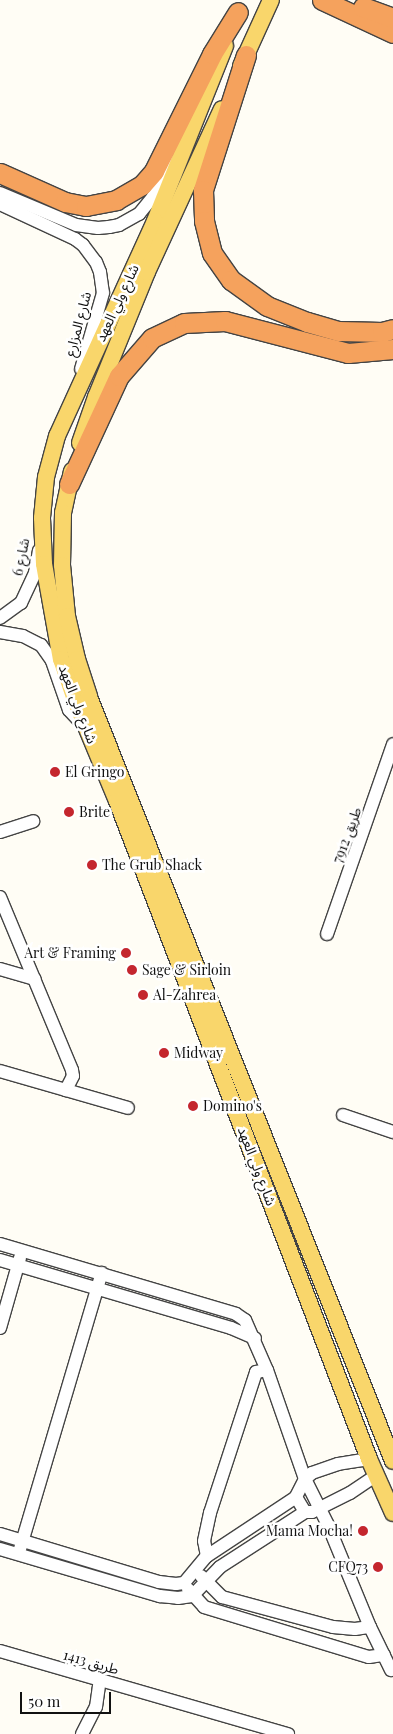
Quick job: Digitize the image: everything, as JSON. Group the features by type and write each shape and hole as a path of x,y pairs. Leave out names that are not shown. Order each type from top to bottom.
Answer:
{"highway":[{"path":"322,0 393,33"},
{"path":"345,0 393,18"},
{"path":"0,173 65,202 86,206 116,200 142,185 154,170 212,54 241,6"},
{"path":"246,55 203,190 204,221 212,253 231,280 275,309 307,322 338,331 382,332 393,329"},
{"path":"69,484 119,376 152,338 184,323 225,321 348,353 393,349"}],"main road":[{"name":"شارع ولي العهد","path":"271,0 147,272 96,397 78,447 63,512 63,574 69,625 89,697 393,1461"},
{"name":"شارع ولي العهد","path":"241,6 155,221 78,388 53,452 46,477 42,518 44,564 61,659 369,1459 393,1513"},
{"path":"369,1459 384,1468 393,1486"}],"street":[{"path":"0,192 76,224 98,228 119,225 139,214 152,197 170,166 182,152"},
{"name":"شارع المزارع","path":"0,204 75,239 90,253 100,272 103,293 101,305 78,388"},
{"name":"شارع 6","path":"0,618 21,603 29,590 35,572 42,518"},
{"path":"0,632 23,636 41,645 52,661 69,710 88,732"},
{"name":"طريق 7912","path":"327,934 393,744"},
{"path":"0,832 33,821"},
{"path":"0,897 72,1070 73,1076 66,1090"},
{"path":"0,969 35,979"},
{"path":"0,1071 128,1108"},
{"path":"343,1116 393,1132"},
{"path":"0,1244 236,1314 245,1320 255,1338 305,1479 391,1670"},
{"path":"0,1328 23,1250"},
{"path":"0,1260 231,1328 255,1338"},
{"path":"18,1554 102,1274"},
{"path":"207,1556 204,1541 207,1522 256,1372 267,1370"},
{"path":"0,1534 159,1582 176,1584 184,1582 207,1556 296,1497 305,1479 319,1469 369,1459"},
{"path":"0,1549 160,1596 192,1596 220,1567 305,1512 319,1508 350,1493 377,1475"},
{"path":"296,1497 305,1512"},
{"path":"195,1571 222,1597 333,1627 355,1629 370,1627"},
{"path":"184,1582 192,1596 204,1607 368,1657 384,1655"},
{"name":"طريق 1413","path":"0,1651 288,1734"},
{"path":"82,1734 96,1707 100,1680"}],"place":[{"name":"El Gringo","path":"55,772"},
{"name":"Brite","path":"69,812"},
{"name":"The Grub Shack","path":"92,865"},
{"name":"Art & Framing","path":"126,953"},
{"name":"Sage & Sirloin","path":"132,970"},
{"name":"Al-Zahrea","path":"143,995"},
{"name":"Midway","path":"164,1053"},
{"name":"Domino's","path":"193,1106"},
{"name":"Mama Mocha!","path":"363,1531"},
{"name":"CFQ73","path":"378,1567"}]}
